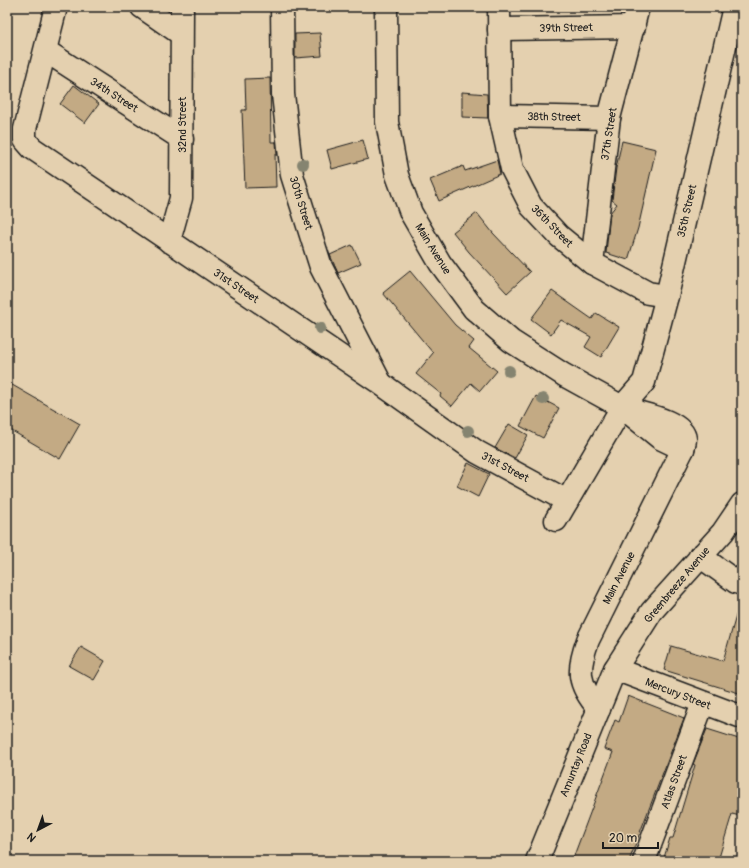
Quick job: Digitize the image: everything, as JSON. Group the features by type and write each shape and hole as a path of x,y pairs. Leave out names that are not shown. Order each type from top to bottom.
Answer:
{"street":[{"name":"31st Street","path":"56,7 25,129 25,140 32,148 380,383 477,452 567,501"},
{"path":"142,7 181,34"},
{"name":"32nd Street","path":"169,241 181,198 182,7"},
{"name":"30th Street","path":"282,7 283,94 292,175 321,267 380,383"},
{"name":"Main Avenue","path":"386,7 387,122 397,175 411,213 436,256 474,309 511,341 564,375 622,407 660,438 683,449 588,640 580,661 584,685 589,697 599,709"},
{"name":"36th Street","path":"499,7 500,116 512,169 531,206 559,236 592,263 648,293 667,296"},
{"name":"35th Street","path":"622,407 644,382 667,296 734,7"},
{"name":"39th Street","path":"499,29 636,17"},
{"name":"37th Street","path":"592,263 609,118 636,17"},
{"name":"34th Street","path":"46,50 182,139"},
{"name":"38th Street","path":"500,116 609,118"},
{"path":"556,520 622,407"},
{"name":"Greenbreeze Avenue","path":"615,669 652,611 723,532 742,504"},
{"path":"700,556 736,582 742,584"},
{"name":"Amuntay Road","path":"536,861 615,669"},
{"name":"Mercury Street","path":"615,669 742,718"},
{"name":"Atlas Street","path":"644,861 703,703"}],"building":[{"path":"320,33 322,56 295,58 295,34"},
{"path":"270,78 271,142 276,142 277,155 275,155 276,187 245,188 242,110 246,110 245,79"},
{"path":"74,85 99,104 85,123 60,104"},
{"path":"462,92 487,94 488,118 462,117"},
{"path":"363,140 368,159 332,169 327,150"},
{"path":"622,141 656,149 638,228 628,260 606,253 610,213 617,204 612,200 616,168"},
{"path":"497,160 500,174 439,201 430,180 463,166 465,171"},
{"path":"477,213 493,233 530,272 507,293 469,252 453,232"},
{"path":"352,245 361,263 338,273 330,255"},
{"path":"410,271 455,325 474,341 469,348 497,371 480,391 471,383 452,406 440,396 441,394 416,374 433,353 383,293"},
{"path":"552,291 592,319 596,313 619,327 601,357 585,347 591,337 561,320 551,334 531,319"},
{"path":"7,382 80,424 60,459 7,428"},
{"path":"536,396 559,408 543,438 520,426"},
{"path":"509,424 528,435 515,458 495,448"},
{"path":"468,463 489,474 478,497 457,486"},
{"path":"738,609 742,609 742,694 664,670 671,646 723,661"},
{"path":"81,647 105,661 94,680 69,666"},
{"path":"628,696 684,718 629,861 572,861 613,752 604,749 615,720 619,722"},
{"path":"707,729 742,740 742,807 740,816 732,814 718,861 663,861 670,838 673,838 695,765 693,764"}]}
